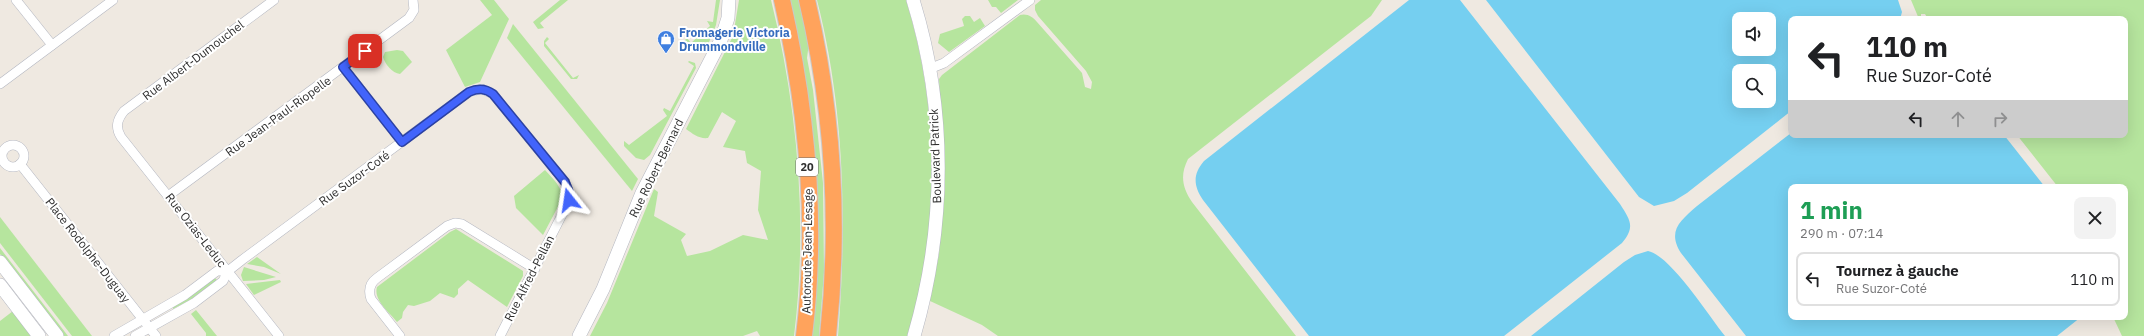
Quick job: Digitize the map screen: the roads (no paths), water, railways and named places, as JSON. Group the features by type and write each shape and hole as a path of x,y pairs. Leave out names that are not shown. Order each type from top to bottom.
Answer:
{"highway":[{"name":"Autoroute Jean-Lesage","path":"782,0 796,72 808,174 810,242 804,336"},
{"name":"Autoroute Jean-Lesage","path":"807,0 821,76 832,166 834,244 828,336"}],"street":[{"path":"16,0 52,45"},
{"path":"0,84 112,0"},
{"name":"Rue Albert-Dumouchel","path":"117,123 124,111 274,0"},
{"name":"Rue Jean-Paul-Riopelle","path":"168,196 411,17 415,8 413,0"},
{"name":"Rue Robert-Bernard","path":"579,336 603,289 642,193 721,40 728,18 729,0"},
{"name":"Boulevard Patrick","path":"913,0 930,69 937,137 938,200 932,261 914,336"},
{"path":"930,69 944,63 1030,0"},
{"path":"343,67 402,142"},
{"name":"Rue Suzor-Coté","path":"135,336 194,303 223,281 228,272 469,92 482,89"},
{"name":"Rue Alfred-Pellan","path":"482,89 493,94 568,188 570,196 568,204 500,336"},
{"name":"Rue Ozias-Leduc","path":"117,123 120,135 279,336"},
{"name":"Place Rodolphe-Duguay","path":"20,164 156,336"},
{"path":"400,336 371,299 371,284 447,226 455,223 462,224 534,268"},
{"path":"0,262 57,336"},
{"name":"Rue Suzor-Coté","path":"116,335 167,306 217,271 228,272"},
{"path":"0,286 39,336"},
{"path":"167,306 172,315"}],"water":[{"path":"1409,0 1460,0 1620,204 1629,220 1629,233 1622,243 1504,336 1309,336 1203,200 1197,189 1196,175 1204,161"},
{"path":"1486,0 1898,0 1902,12 1901,16 1788,16 1788,113 1687,193 1674,201 1654,206 1639,197"},
{"path":"1788,135 1788,138 2006,138 2043,184 1788,184 1788,320 2077,320 2057,336 1746,336 1681,253 1677,245 1675,232 1677,227 1697,206"},
{"path":"1648,251 1657,255 1678,274 1725,336 1531,336 1624,262 1635,255"}],"place":[{"name":"Fromagerie Victoria Drummondville","path":"666,54"}]}
